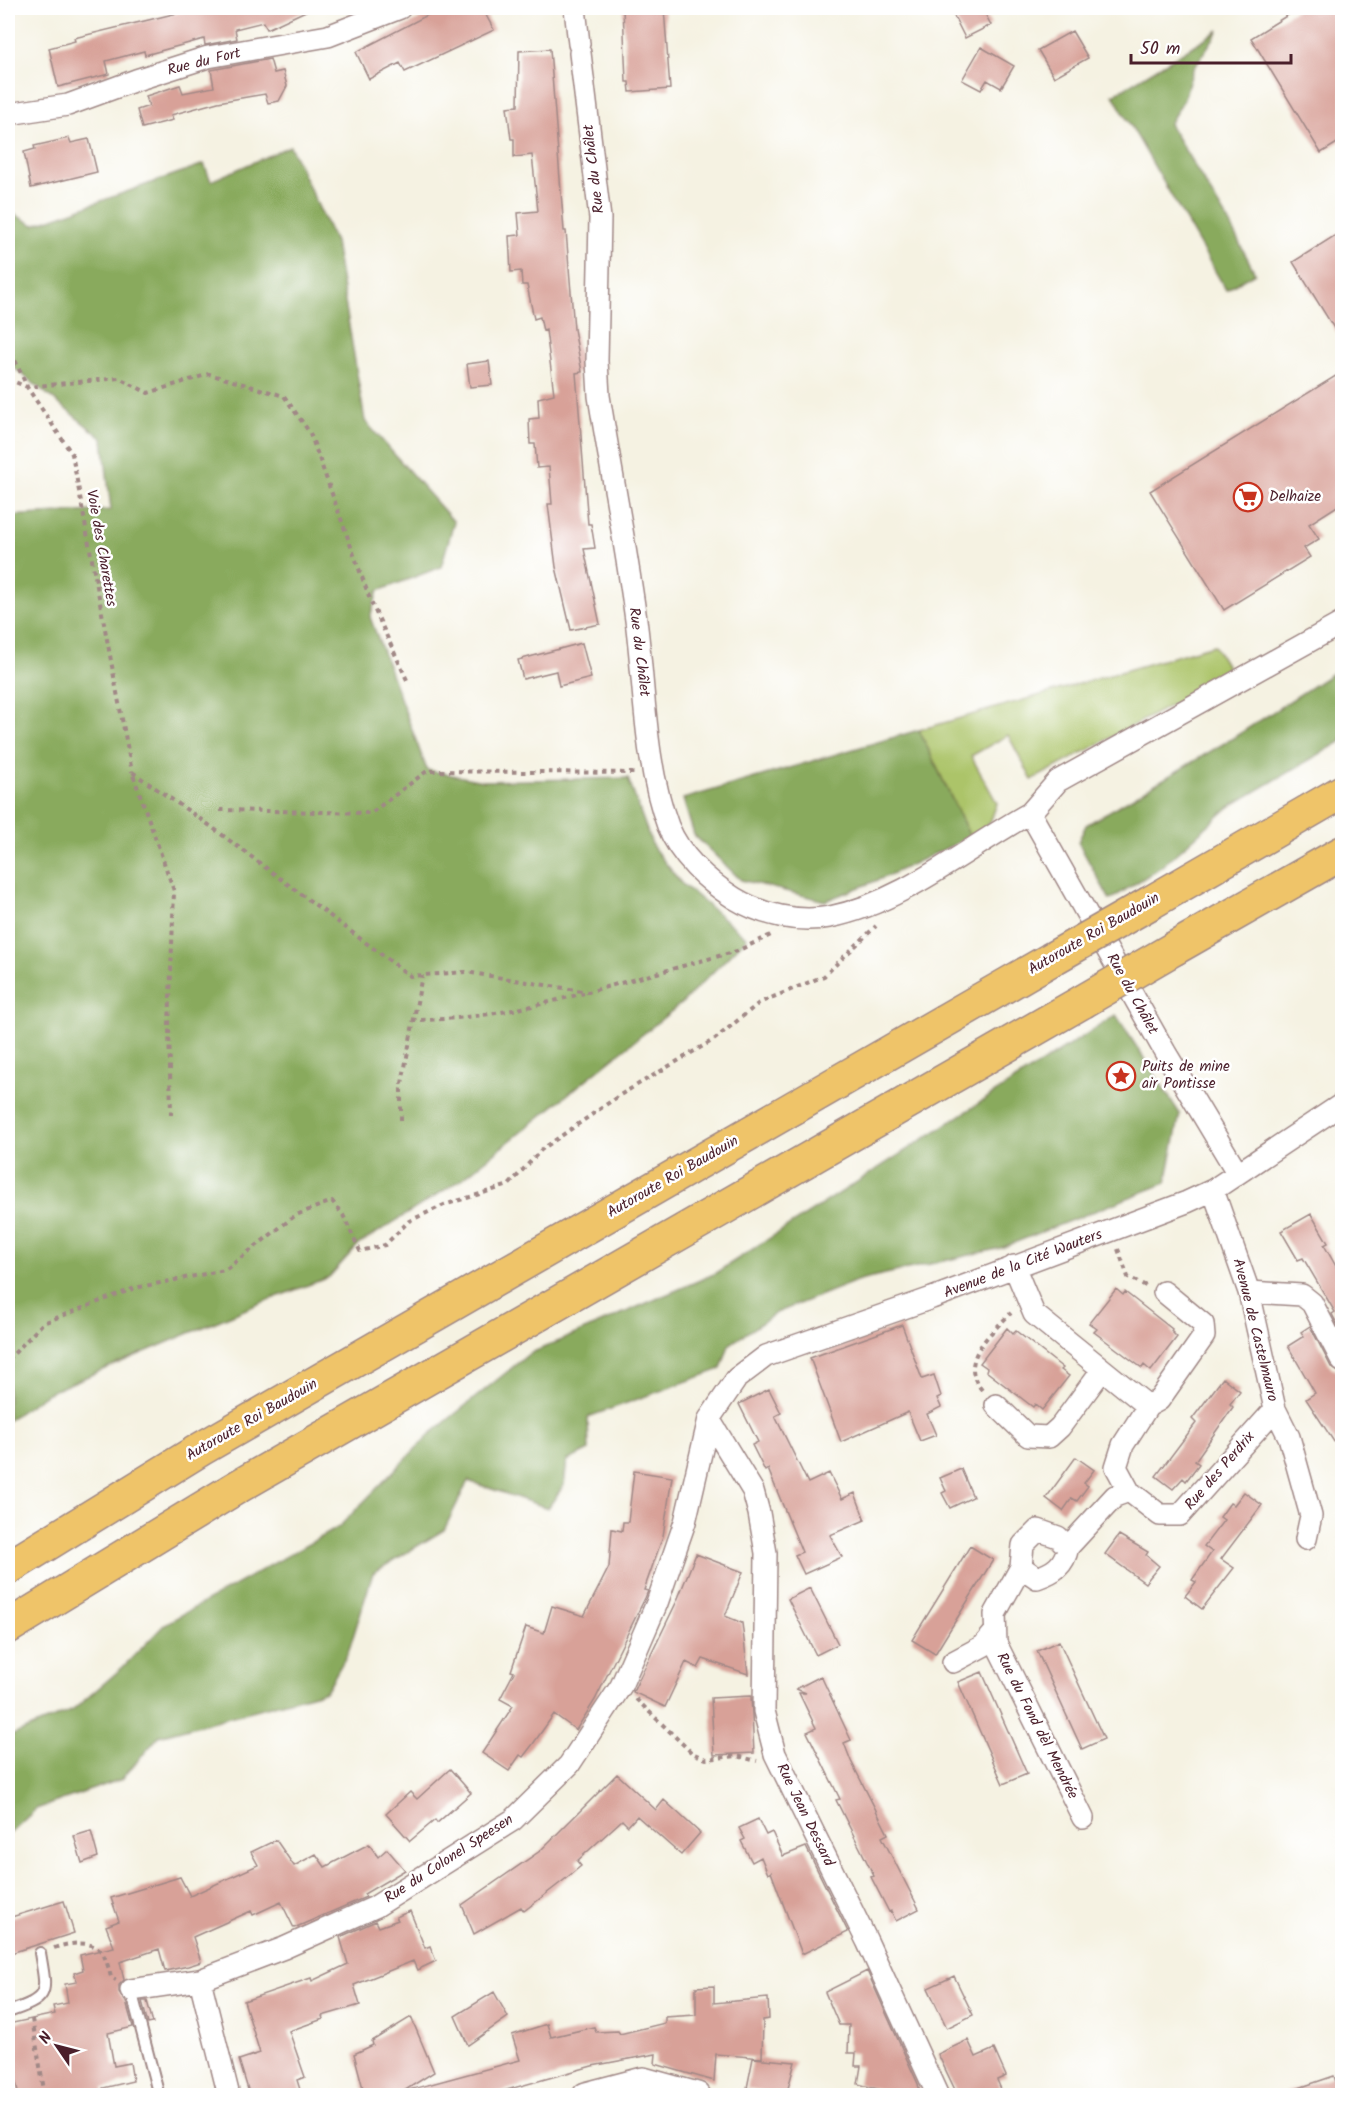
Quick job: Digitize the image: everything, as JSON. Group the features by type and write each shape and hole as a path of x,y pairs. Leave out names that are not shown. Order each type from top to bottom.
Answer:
{"highway":[{"name":"Autoroute Roi Baudouin","path":"8,1569 201,1449 1342,792"},
{"path":"8,1628 264,1472 1342,853"}],"street":[{"name":"Rue du Fort","path":"8,114 68,105 208,57 328,36 400,8"},
{"name":"Rue du Châlet","path":"575,8 600,218 597,361 599,396 636,618 654,774 669,827 693,866 721,890 750,908 788,918 827,917 853,912 904,891 1030,813 1058,781 1342,623"},
{"name":"Rue du Châlet","path":"1030,813 1164,1052 1237,1172"},
{"name":"Avenue de la Cité Wauters","path":"709,1419 737,1378 766,1356 1112,1230 1213,1190 1342,1104"},
{"name":"Avenue de Castelmauro","path":"1213,1190 1249,1292 1275,1409 1289,1437 1311,1516 1306,1539"},
{"path":"1014,1266 1034,1314 1148,1406"},
{"path":"1068,1547 1058,1537 1038,1530 1023,1545 1021,1567 1037,1578 1050,1574 1061,1566 1068,1547 1115,1496 1128,1491 1116,1467 1123,1445 1148,1406 1159,1400 1204,1336 1203,1324 1164,1292"},
{"path":"1249,1292 1302,1295 1312,1303 1342,1361"},
{"path":"996,1405 1028,1436 1049,1437 1060,1427 1102,1370"},
{"name":"Rue des Perdrix","path":"1128,1491 1160,1515 1180,1515 1275,1409"},
{"name":"Rue du Colonel Speesen","path":"131,1990 200,1980 284,1948 375,1907 513,1820 568,1765 621,1686 657,1603 685,1522 709,1419"},
{"name":"Rue Jean Dessard","path":"709,1419 753,1491 759,1513 766,1553 764,1711 780,1768 867,1941 938,2096"},
{"name":"Rue du Fond dèl Mendrée","path":"1021,1567 994,1614 996,1643 1083,1818"},
{"name":"Rue du Fond dèl Mendrée","path":"953,1662 983,1646 994,1633"},
{"path":"200,1980 229,2096"},
{"path":"585,2096 643,2081 696,2096"}],"lane":[{"path":"8,2012 41,1997 46,1988 39,1953"},
{"path":"131,1990 159,2096"}],"path":[{"name":"Voie des Charettes","path":"8,344 27,387 72,454 132,772 174,891 169,1026 171,1115"},
{"path":"8,379 27,387 119,378 148,393 209,374 284,396 310,434 371,602 407,680"},
{"path":"220,810 371,813 428,771 654,774"},
{"path":"132,772 209,825 410,976 466,972 588,992"},
{"path":"8,1360 44,1323 135,1288 225,1270 296,1215 332,1202 343,1215 360,1251 385,1245 409,1221 444,1205 509,1185 541,1150 620,1095 715,1039 759,1003 824,976 875,927 904,891"},
{"path":"412,1020 461,1020 541,1005 737,951 772,935 788,918"},
{"path":"401,1120 400,1089 422,975"},
{"path":"1112,1230 1128,1277 1164,1292"},
{"path":"996,1405 979,1387 971,1373 972,1360 1016,1307 1029,1302"},
{"path":"621,1686 692,1753 706,1759 737,1756 780,1768"},
{"path":"39,1953 70,1942 98,1949 103,1953 111,1977 131,1990"},
{"path":"29,2004 45,2096"}],"green space":[{"path":"1219,30 1193,69 1184,99 1169,124 1228,221 1255,273 1226,290 1113,95"},
{"path":"290,146 335,242 365,421 454,522 441,567 378,591 370,617 427,770 483,781 628,778 653,847 681,883 747,938 683,1002 461,1180 359,1244 329,1277 258,1304 48,1393 8,1420 8,516 111,510 103,439 8,363 8,211 34,225 204,164 211,181"},
{"path":"1214,645 1231,673 1032,780 1008,735 971,756 997,803 990,823 970,837 919,730"},
{"path":"1342,667 1342,741 1229,807 1161,867 1110,900 1078,842 1086,825 1233,738"},
{"path":"919,730 970,837 883,878 825,901 741,880 694,835 683,799"},
{"path":"1116,1015 1180,1114 1166,1183 1001,1248 859,1280 776,1313 729,1345 721,1369 588,1417 589,1450 567,1461 564,1485 548,1508 468,1481 444,1530 373,1573 348,1653 326,1691 159,1736 122,1779 36,1809 8,1835 8,1737 73,1710 123,1667 165,1624 339,1527 429,1435 529,1354 714,1274"}],"building":[{"path":"198,8 312,8 267,29 263,22 235,29 237,39 205,45 204,39 145,55 144,51 106,61 109,74 58,87 49,48 75,41 74,38"},
{"path":"441,8 482,8 494,30 405,72 400,63 369,79 356,52"},
{"path":"623,8 664,8 670,89 630,92 629,82 626,82"},
{"path":"950,8 982,8 991,25 965,38"},
{"path":"1299,8 1342,8 1342,140 1321,153 1251,38"},
{"path":"1072,31 1088,58 1054,77 1038,50"},
{"path":"981,47 1014,66 1001,88 987,80 981,90 962,80"},
{"path":"550,49 564,231 566,231 574,329 582,372 576,373 588,524 591,524 595,548 584,549 600,624 571,630 556,567 548,504 552,504 549,467 537,468 535,444 530,444 529,419 539,418 538,398 554,394 546,330 543,331 540,317 534,319 527,285 522,285 521,271 511,272 509,236 520,235 518,213 538,211 532,155 514,157 514,139 511,139 507,107 518,106 519,51"},
{"path":"270,59 274,73 283,71 287,86 279,101 268,103 265,94 218,102 171,115 173,120 142,128 137,110 149,106 146,96 180,85 183,93 214,87 211,70"},
{"path":"69,138 71,143 89,139 97,172 31,188 24,152 35,149 34,146"},
{"path":"1342,231 1342,341 1293,262"},
{"path":"489,361 492,385 470,387 467,364"},
{"name":"Delhaize","path":"1342,372 1342,503 1309,524 1319,539 1304,548 1310,557 1224,610 1150,491"},
{"path":"582,643 591,678 559,686 556,671 523,679 518,660"},
{"path":"1311,1214 1328,1243 1324,1245 1342,1277 1342,1334 1332,1314 1335,1312 1303,1258 1298,1260 1281,1231"},
{"path":"1116,1289 1123,1295 1125,1292 1139,1303 1172,1329 1171,1331 1177,1337 1151,1371 1144,1365 1142,1368 1094,1332 1097,1329 1089,1323"},
{"path":"902,1325 922,1379 934,1375 941,1396 937,1398 941,1407 927,1414 936,1435 920,1441 908,1412 841,1442 810,1358"},
{"path":"1310,1326 1331,1367 1342,1374 1342,1454 1306,1399 1315,1393 1288,1346 1304,1336 1301,1332"},
{"path":"1007,1328 1013,1334 1016,1331 1063,1368 1061,1370 1069,1376 1042,1410 1035,1404 1033,1407 986,1371 987,1368 980,1363"},
{"path":"1223,1378 1240,1391 1230,1404 1233,1407 1195,1461 1199,1464 1186,1481 1183,1478 1173,1489 1156,1476 1196,1423 1192,1419"},
{"path":"769,1389 781,1413 775,1416 808,1483 829,1473 842,1499 855,1493 865,1520 830,1535 842,1557 804,1574 795,1555 802,1552 768,1469 765,1471 752,1445 758,1442 739,1404"},
{"path":"1076,1457 1094,1470 1084,1483 1088,1486 1077,1501 1072,1498 1063,1511 1046,1498"},
{"path":"961,1469 973,1497 950,1508 942,1493 946,1491 940,1478"},
{"path":"634,1471 672,1477 663,1536 644,1590 648,1591 595,1700 576,1730 554,1714 523,1757 520,1755 509,1771 482,1753 513,1706 500,1699 514,1672 511,1671 526,1627 544,1633 552,1606 584,1616 609,1567 612,1529 622,1531 623,1522 628,1522"},
{"path":"1244,1492 1262,1505 1221,1559 1234,1568 1202,1609 1185,1596 1196,1582 1192,1580 1212,1552 1204,1546 1224,1520 1220,1517 1230,1503 1234,1505"},
{"path":"1119,1535 1148,1552 1146,1555 1159,1566 1145,1583 1105,1554"},
{"path":"970,1546 993,1560 935,1654 912,1640"},
{"path":"696,1554 743,1572 725,1616 742,1623 748,1674 703,1659 698,1668 686,1662 665,1707 633,1692 676,1603"},
{"path":"810,1588 838,1644 816,1655 788,1599"},
{"path":"1059,1641 1104,1739 1082,1749 1037,1651"},
{"path":"982,1672 1027,1774 1003,1784 958,1682"},
{"path":"821,1676 851,1740 844,1743 851,1761 888,1834 882,1837 919,1909 896,1921 871,1877 874,1876 836,1800 840,1799 807,1732 816,1728 799,1693 806,1693 796,1689"},
{"path":"751,1696 754,1753 714,1755 711,1698"},
{"path":"450,1769 471,1793 437,1823 435,1820 410,1841 386,1814 410,1792 417,1799"},
{"path":"617,1774 656,1810 664,1800 700,1833 681,1855 637,1816 628,1826 622,1820 577,1861 581,1866 524,1911 521,1907 474,1934 462,1905 540,1851"},
{"path":"758,1819 766,1835 772,1832 783,1856 806,1847 848,1932 802,1954 771,1872 768,1874 761,1857 752,1862 741,1841 745,1839 739,1828"},
{"path":"91,1831 98,1857 82,1863 74,1836"},
{"path":"276,1840 294,1866 316,1854 325,1867 369,1844 378,1857 387,1849 405,1870 364,1894 366,1897 294,1928 281,1902 253,1915 251,1911 193,1937 201,1962 165,1971 159,1949 120,1962 124,1980 119,1985 119,1992 126,2002 133,2027 108,2033 114,2066 130,2063 133,2081 103,2088 104,2096 19,2096 8,2047 8,2024 55,2014 53,2006 68,2003 65,1984 77,1982 74,1973 83,1970 80,1955 114,1947 106,1926 119,1921 111,1898 180,1877 190,1896 258,1865 251,1852"},
{"path":"64,1901 74,1933 8,1954 8,1918"},
{"path":"410,1911 425,1948 430,1946 436,1961 417,1970 413,1961 354,1985 360,2005 322,2016 323,2019 289,2031 305,2077 297,2080 302,2096 250,2096 239,2060 260,2053 244,2001 311,1978 312,1981 348,1964 340,1937 376,1921 379,1927 398,1920 396,1917"},
{"path":"867,1971 918,2084 921,2096 883,2096 882,2090 858,2084 861,2066 855,2066 856,2053 848,2053 849,2025 839,2025 825,1992"},
{"path":"954,1976 973,2015 947,2028 928,1988"},
{"path":"714,1986 714,2003 768,1998 769,2019 763,2020 762,2058 716,2054 714,2081 655,2064 656,2054 592,2066 485,2096 410,2096 409,2090 520,2060 512,2035 547,2024 551,2037 594,2027 596,2032 618,2031 620,2034 665,2023 665,2017 696,2015 696,1987"},
{"path":"494,1992 508,2017 468,2045 455,2016"},
{"path":"142,2001 147,2001 153,2023 148,2024"},
{"path":"411,2017 434,2072 396,2096 365,2096 354,2054 373,2045 372,2041"},
{"path":"968,2040 976,2057 994,2049 1006,2076 997,2080 1004,2096 958,2096 938,2054"},
{"path":"753,2058 795,2062 786,2096 747,2088"},
{"path":"1334,2076 1341,2096 1285,2096 1284,2093"}],"place":[{"name":"Delhaize","path":"1248,497"},
{"name":"Puits de mine air Pontisse","path":"1121,1076"}]}
